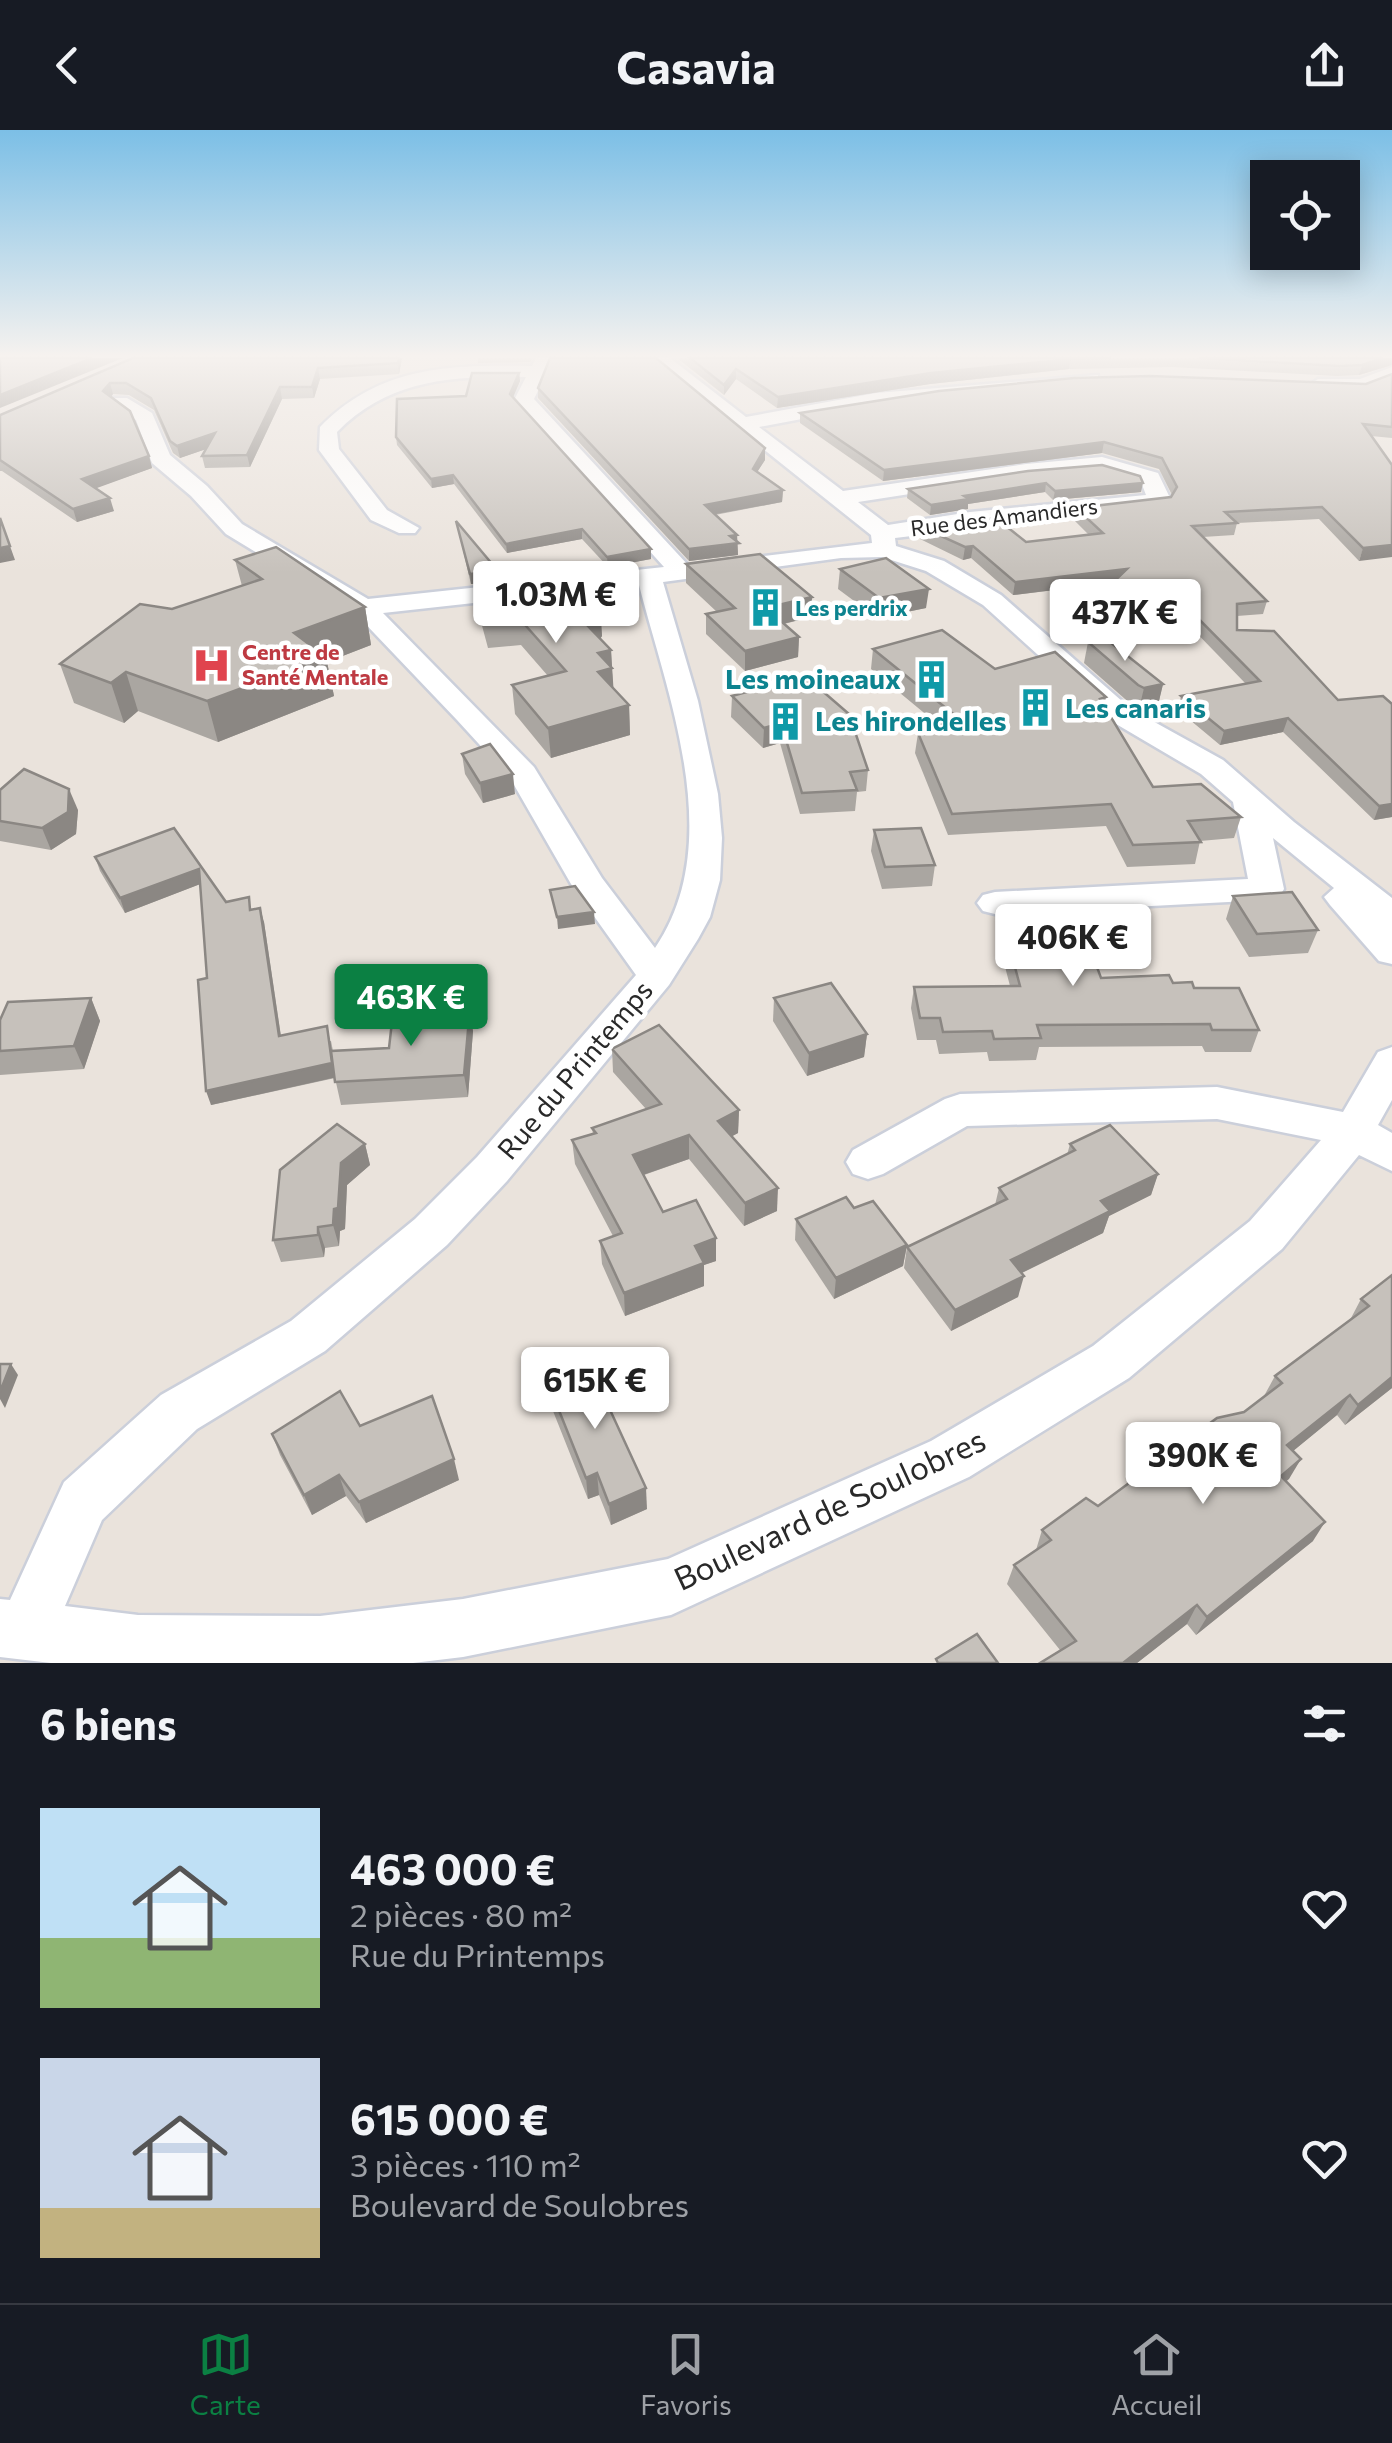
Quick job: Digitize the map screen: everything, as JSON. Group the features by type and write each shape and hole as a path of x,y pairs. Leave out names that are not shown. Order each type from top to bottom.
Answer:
{"street":[{"name":"Rue du Printemps","path":"12,1630 83,1501 179,1412 308,1336 430,1232 492,1169 656,976 588,884 524,774 363,607 234,529 200,490 160,458 149,430"},
{"path":"329,430 330,450 379,515 408,528"},
{"path":"551,430 682,573"},
{"path":"747,430 884,541 992,600 1121,715 1212,767 1282,830 1392,952"},
{"name":"Rue des Amandiers","path":"836,499 1026,470 1102,463 1150,478 1160,500 970,519 884,541"},
{"path":"363,607 682,573 884,541"},
{"path":"649,576 698,766 709,852 693,916 656,976"},
{"path":"995,903 1267,889 1248,798"},
{"path":"1282,830 1392,916"},
{"name":"Boulevard de Soulobres","path":"12,1630 138,1644 320,1646 464,1628 671,1588 950,1459 1111,1362 1373,1143 1392,1062"},
{"path":"868,1162 960,1110 1217,1103 1373,1143"}],"building":[{"path":"0,430 138,430 149,456 82,479 110,498 73,509 0,460"},
{"path":"165,430 259,430 247,455 202,456 215,433 177,446"},
{"path":"396,430 542,430 651,549 607,557 582,529 506,544 453,475 431,479 396,437"},
{"path":"577,430 743,430 765,448 753,469 783,490 705,505 737,535 730,536 739,543 689,549"},
{"path":"824,430 1367,430 1392,465 1392,545 1363,548 1322,507 1225,512 1237,523 1192,526 1267,601 1237,604 1237,630 1274,631 1338,700 1383,696 1392,704 1392,804 1379,806 1288,718 1224,731 1181,696 1260,681 1187,607 1178,622 1161,619 1123,628 1079,615 1127,569 1015,582 973,546 965,547 921,527 996,518 1026,542 1103,533 1076,508 1171,497 1177,487 1162,458 1104,442 884,470"},
{"path":"1102,465 1140,476 1143,483 1055,491 1046,483 931,505 908,489 1028,471"},
{"path":"0,518 10,546 0,548"},
{"path":"456,521 498,571 470,574"},
{"path":"276,547 365,607 294,633 326,657 207,701 126,672 111,683 60,664 140,604 172,609 262,579 235,560"},
{"path":"760,554 812,597 766,608 799,637 745,651 706,614 735,608 686,564"},
{"path":"886,558 929,589 879,598 840,569"},
{"path":"514,575 524,587 568,576 600,608 588,626 611,650 598,653 612,668 598,672 629,705 548,728 512,685 566,671 518,617 484,620 474,579"},
{"path":"942,630 995,669 1055,652 1106,697 1100,699 1153,787 1201,784 1241,817 1188,821 1201,842 1133,845 1111,804 952,814 918,733 973,730 873,649"},
{"path":"1105,638 1163,684 1144,688 1138,685 1088,642"},
{"path":"805,676 849,714 868,770 850,772 857,790 802,793 781,723 764,728 732,696"},
{"path":"490,744 513,774 480,783 462,754"},
{"path":"24,769 69,789 68,812 42,828 0,821 0,790"},
{"path":"174,828 226,902 249,897 250,910 260,908 279,1036 327,1026 332,1063 206,1091 198,980 207,978 199,869 120,898 95,857"},
{"path":"921,828 935,865 885,867 874,830"},
{"path":"575,886 594,912 557,917 550,890"},
{"path":"1292,892 1318,930 1257,934 1233,896"},
{"path":"1076,910 1101,978 1169,975 1173,983 1192,982 1194,988 1239,988 1259,1030 1212,1030 1210,1024 1037,1025 1041,1038 994,1039 992,1031 943,1032 940,1018 920,1018 914,987 1020,986 1000,911"},
{"path":"831,983 867,1034 809,1053 774,998"},
{"path":"91,998 74,1046 0,1051 0,1020 8,1002"},
{"path":"470,1008 464,1075 335,1082 331,1051 389,1048 393,1013"},
{"path":"659,1025 739,1110 718,1121 778,1188 745,1203 689,1135 633,1155 663,1212 696,1200 716,1238 695,1246 704,1263 624,1293 600,1241 622,1233 572,1140 596,1133 592,1128 661,1104 612,1049"},
{"path":"337,1124 365,1144 341,1163 333,1225 318,1227 318,1235 273,1240 280,1170"},
{"path":"1110,1125 1158,1174 1101,1201 1110,1211 1011,1260 1024,1276 955,1310 907,1247 1007,1199 999,1188 1075,1150 1070,1144"},
{"path":"846,1197 854,1208 873,1201 907,1245 836,1278 796,1219"},
{"path":"1392,1275 1392,1377 1358,1405 1350,1395 1287,1445 1301,1459 1281,1476 1325,1522 1207,1617 1197,1605 1123,1663 1040,1663 1076,1641 1014,1565 1051,1540 1042,1530 1086,1498 1098,1506 1217,1418 1244,1412 1282,1383 1275,1376 1369,1306 1361,1299"},
{"path":"588,1362 646,1488 609,1504 597,1473 586,1478 546,1378"},
{"path":"0,1364 11,1364 0,1392"},
{"path":"340,1391 360,1426 432,1396 454,1459 359,1502 339,1475 304,1495 272,1434"},
{"path":"977,1634 998,1663 938,1663 936,1659"}],"place":[{"name":"Les perdrix","path":"765,608"},
{"name":"Centre de Santé Mentale","path":"212,665"},
{"name":"Les moineaux","path":"931,679"},
{"name":"Les canaris","path":"1035,708"},
{"name":"Les hirondelles","path":"785,721"}]}
